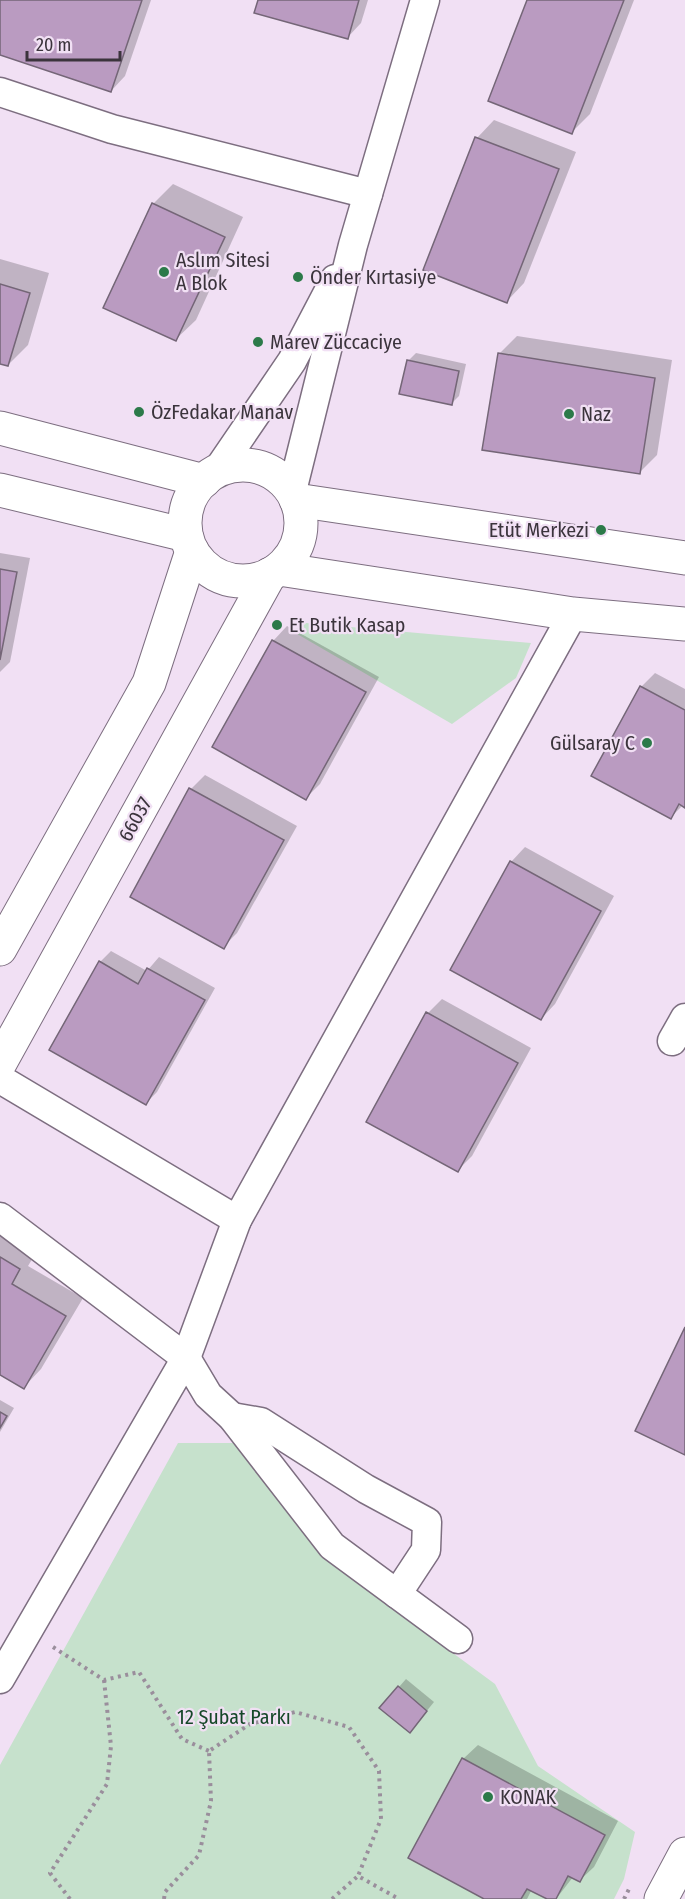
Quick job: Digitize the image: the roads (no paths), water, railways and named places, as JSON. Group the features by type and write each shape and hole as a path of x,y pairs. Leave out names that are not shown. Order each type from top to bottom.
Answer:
{"street":[{"path":"294,496 334,331 352,245 425,0"},
{"path":"0,92 112,129 368,194"},
{"path":"352,245 292,361 210,476 190,500 185,523 189,543 204,566 221,577 241,581 274,572 573,614 685,624"},
{"path":"0,428 210,476 232,466 249,465 265,469 279,477 294,496 302,526 298,543 290,558 274,572"},
{"path":"0,490 189,543"},
{"path":"294,496 685,558"},
{"path":"0,949 149,683 189,543"},
{"name":"66037","path":"0,1063 274,572"},
{"path":"0,1679 186,1358 237,1220 573,614"},
{"path":"0,1079 237,1220"},
{"path":"0,1216 186,1358 208,1395 232,1417 332,1546 458,1639"},
{"path":"232,1417 261,1422 366,1489 427,1522 426,1550 397,1594"},
{"path":"662,1899 685,1854"}],"place":[{"name":"Aslım Sitesi A Blok","path":"164,272"},
{"name":"Önder Kırtasiye","path":"298,277"},
{"name":"Marev Züccaciye","path":"258,342"},
{"name":"ÖzFedakar Manav","path":"139,412"},
{"name":"Naz","path":"569,414"},
{"name":"Etüt Merkezi","path":"601,530"},
{"name":"Et Butik Kasap","path":"277,625"},
{"name":"Gülsaray C","path":"647,743"},
{"name":"KONAK","path":"488,1797"}],"park label":[{"name":"12 Şubat Parkı","path":"234,1717"}]}
